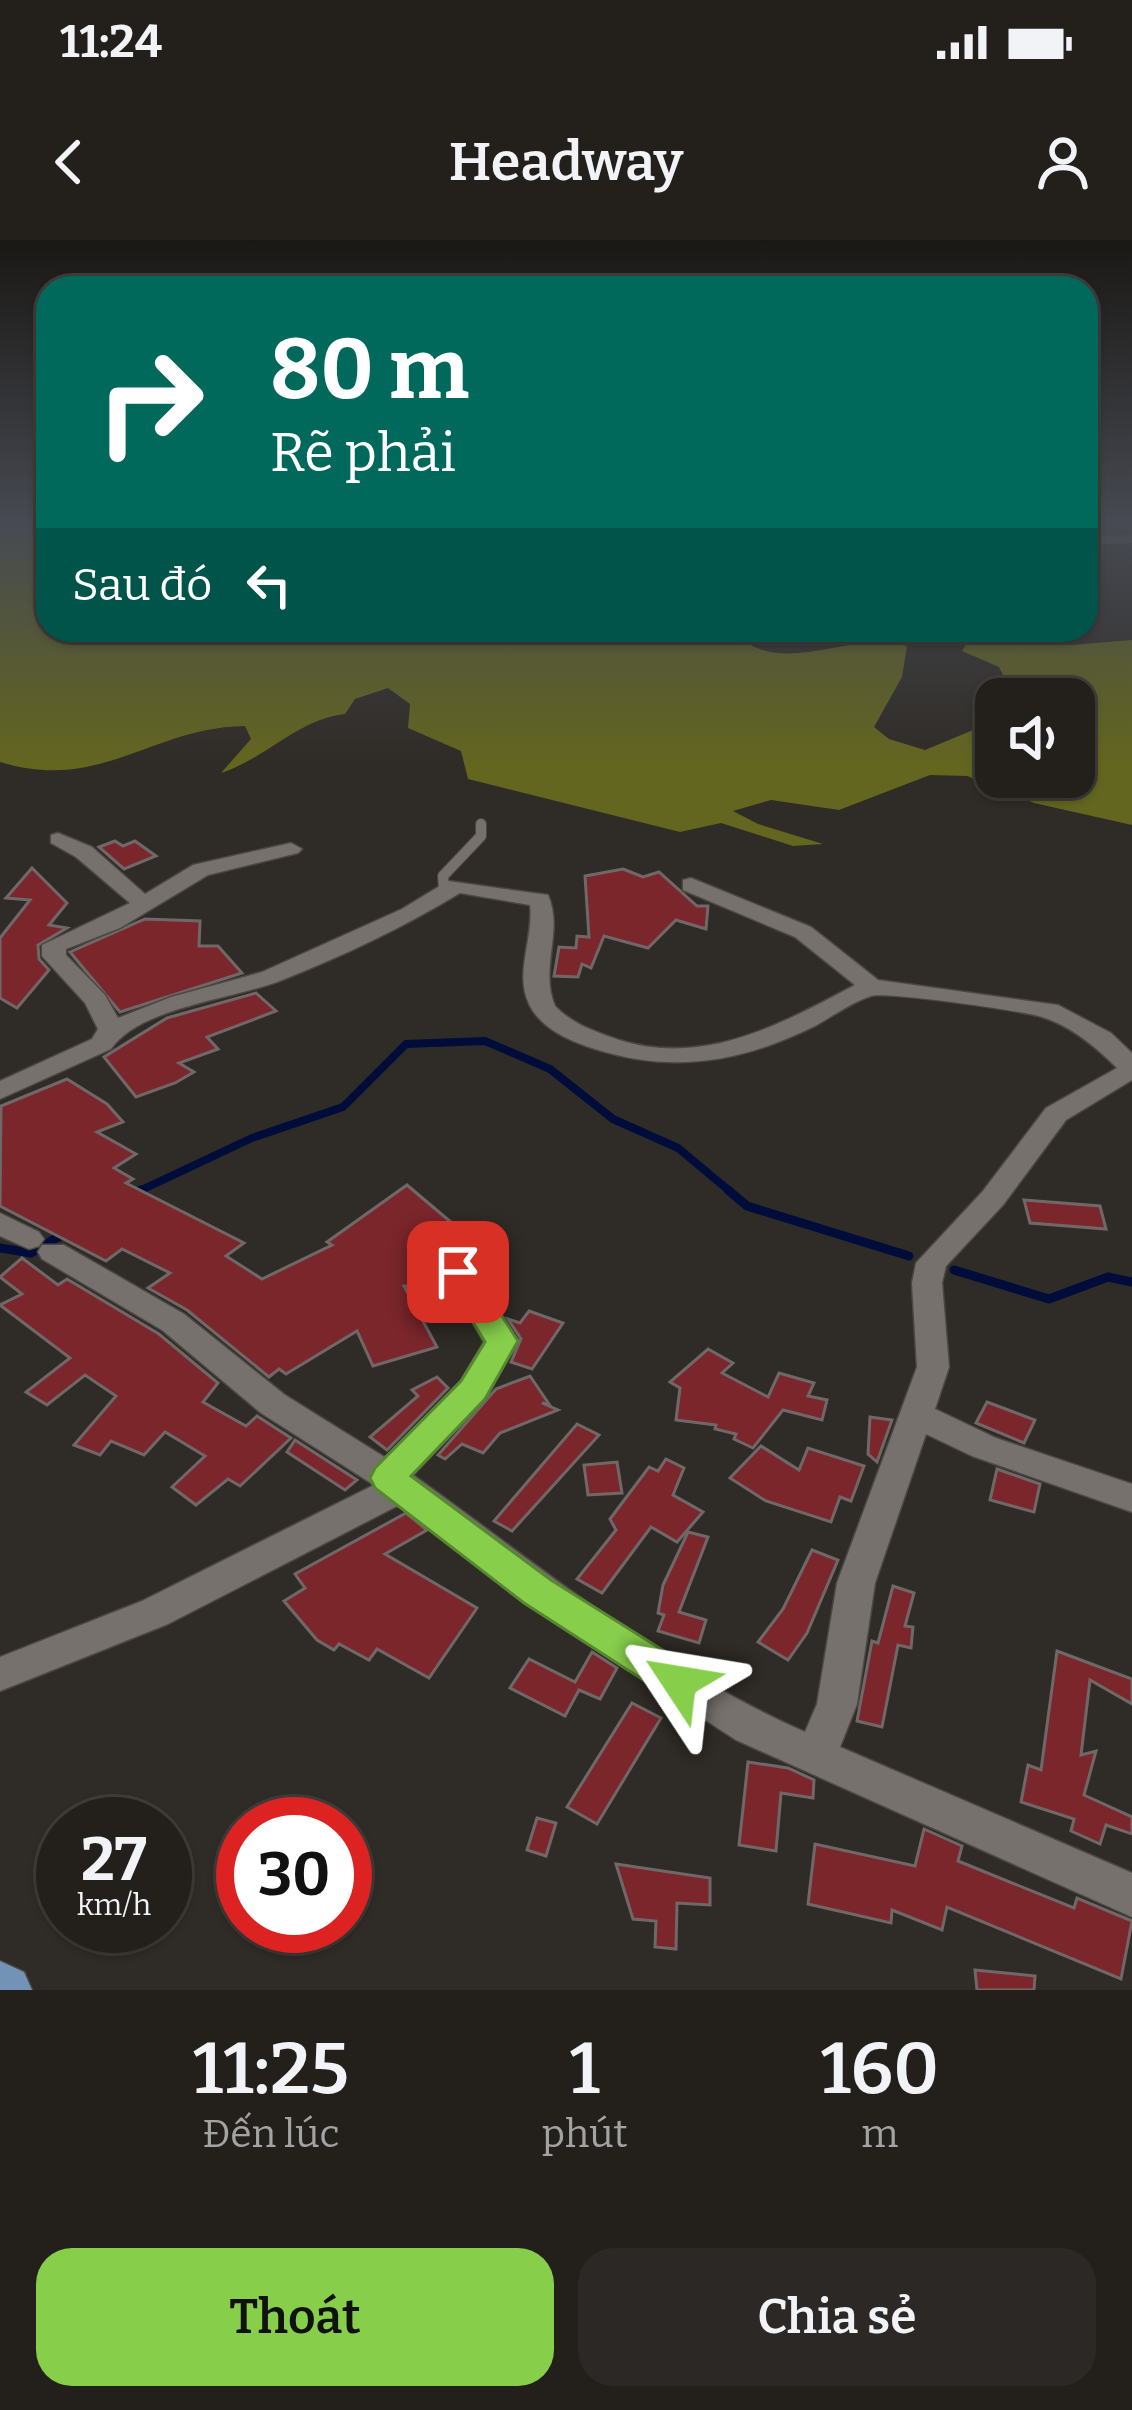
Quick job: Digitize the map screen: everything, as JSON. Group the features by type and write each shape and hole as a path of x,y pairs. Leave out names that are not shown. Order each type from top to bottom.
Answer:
{"street":[{"path":"58,839 84,852 144,904"},
{"path":"111,1029 96,1000 53,956 54,945 144,904 201,870 291,849"},
{"path":"692,885 803,932 871,986 1049,1010 1102,1038 1132,1069 1110,1078 1057,1114 994,1198 931,1263 927,1283 933,1367 918,1416 895,1462 856,1583 837,1704 815,1758"},
{"path":"0,1090 102,1044 111,1029 180,1002 270,977 410,914 444,890 493,890 540,900 535,978 539,1000 551,1017 607,1045 662,1058 738,1052 871,986"},
{"path":"0,1222 172,1322 273,1403 395,1482 537,1592 750,1727 1132,1895"},
{"path":"0,1674 53,1656 215,1584 395,1482 473,1390 502,1341 478,1311 458,1272"},
{"path":"918,1416 984,1447 1132,1498"}],"lane":[{"path":"444,890 443,876 481,836 481,824"}],"shaded area":[{"path":"0,604 36,604 36,642 746,642 771,652 793,653 860,644 907,646 902,677 874,727 889,739 925,750 975,728 975,779 930,775 839,810 771,800 733,811 823,844 793,846 721,823 680,832 468,779 461,751 408,728 410,704 388,688 355,699 345,714 312,723 221,773 251,739 245,726 182,736 68,770 0,762"},
{"path":"1132,640 1132,825 1022,798 1095,798 1095,678 1004,678 999,667 962,651 968,642 1072,645"}],"building":[{"path":"115,841 123,846 135,841 156,856 124,869 99,847"},
{"path":"32,868 67,903 49,925 67,928 38,945 39,959 49,970 17,1008 0,998 0,938 30,900 6,898"},
{"path":"623,869 643,877 659,872 697,906 708,906 706,929 676,920 648,948 604,936 591,968 582,964 578,977 554,976 559,947 576,948 577,936 589,937 585,876"},
{"path":"145,919 200,921 199,946 218,946 242,973 120,1012 70,952"},
{"path":"256,993 276,1011 207,1037 218,1049 179,1063 194,1072 175,1083 136,1097 104,1057 167,1018"},
{"path":"67,1079 107,1104 123,1122 97,1132 136,1154 114,1168 133,1179 126,1183 244,1243 226,1256 262,1279 332,1245 327,1242 407,1185 491,1256 474,1264 446,1241 441,1286 404,1286 437,1347 373,1366 357,1331 286,1374 279,1369 269,1377 187,1310 148,1288 170,1273 122,1249 106,1261 0,1206 1,1106"},
{"path":"1024,1200 1100,1206 1106,1229 1030,1223"},
{"path":"22,1258 58,1285 67,1279 159,1334 218,1383 203,1402 246,1426 257,1416 291,1438 240,1486 228,1479 196,1505 172,1487 205,1456 165,1432 144,1455 111,1441 100,1455 74,1445 116,1396 85,1375 47,1405 26,1392 70,1358 0,1305 22,1294 0,1277"},
{"path":"529,1311 563,1323 532,1369 511,1362 521,1339 508,1319 520,1323"},
{"path":"708,1349 733,1363 722,1373 768,1397 779,1373 814,1383 808,1396 827,1400 822,1420 783,1410 753,1448 734,1439 736,1434 715,1429 716,1425 676,1420 680,1388 670,1382"},
{"path":"530,1376 549,1404 542,1403 558,1410 500,1433 483,1453 462,1444 445,1459 438,1455 496,1389"},
{"path":"437,1377 448,1388 387,1450 370,1437 418,1396 412,1390"},
{"path":"987,1402 1035,1420 1024,1443 976,1423"},
{"path":"870,1417 892,1420 877,1462 868,1454"},
{"path":"577,1424 599,1435 512,1531 494,1521"},
{"path":"295,1440 357,1480 345,1490 287,1452"},
{"path":"761,1446 799,1470 808,1448 864,1466 851,1501 840,1497 831,1522 766,1501 730,1478"},
{"path":"666,1459 684,1468 673,1495 703,1512 677,1542 651,1527 602,1593 577,1579 616,1530 610,1519 649,1467 658,1471"},
{"path":"617,1462 622,1493 588,1495 584,1465"},
{"path":"997,1469 1040,1484 1034,1512 990,1500"},
{"path":"406,1513 427,1530 385,1554 477,1608 429,1678 377,1649 369,1660 339,1644 334,1650 317,1640 284,1601 305,1588 295,1574"},
{"path":"688,1532 708,1537 679,1612 706,1620 699,1643 658,1631 664,1615 658,1613 663,1585"},
{"path":"812,1550 838,1560 807,1633 788,1660 758,1642 783,1609"},
{"path":"893,1586 914,1593 905,1626 913,1627 911,1648 898,1645 882,1727 857,1721 872,1641 878,1643"},
{"path":"1057,1651 1132,1679 1132,1704 1090,1680 1081,1755 1096,1751 1084,1795 1132,1817 1132,1834 1106,1825 1100,1844 1071,1831 1074,1819 1021,1802 1028,1765 1041,1770"},
{"path":"592,1652 617,1668 600,1699 579,1690 565,1716 510,1688 529,1659 575,1682"},
{"path":"632,1703 661,1718 597,1824 567,1807"},
{"path":"748,1762 788,1768 814,1780 813,1798 781,1793 776,1851 739,1845"},
{"path":"537,1818 556,1823 546,1856 527,1850"},
{"path":"924,1829 962,1846 958,1861 1074,1908 1077,1898 1132,1921 1121,1979 947,1907 942,1930 892,1910 891,1923 808,1904 815,1844 915,1866"},
{"path":"616,1864 710,1878 710,1905 677,1903 676,1949 655,1947 656,1921 633,1919"},
{"path":"975,1970 1035,1976 1034,1990 977,1990"}],"waterway":[{"path":"141,1190 135,1193 252,1138 343,1107 406,1044 485,1041 550,1069 613,1119 678,1148 732,1193"},
{"path":"728,1190 747,1206 909,1256"},
{"path":"0,1248 31,1253 65,1233"},
{"path":"954,1270 1049,1299 1108,1277 1132,1282"}],"route":[{"path":"458,1272 474,1295 478,1311 494,1324 502,1341 473,1390 388,1478 537,1592 679,1682"}]}
